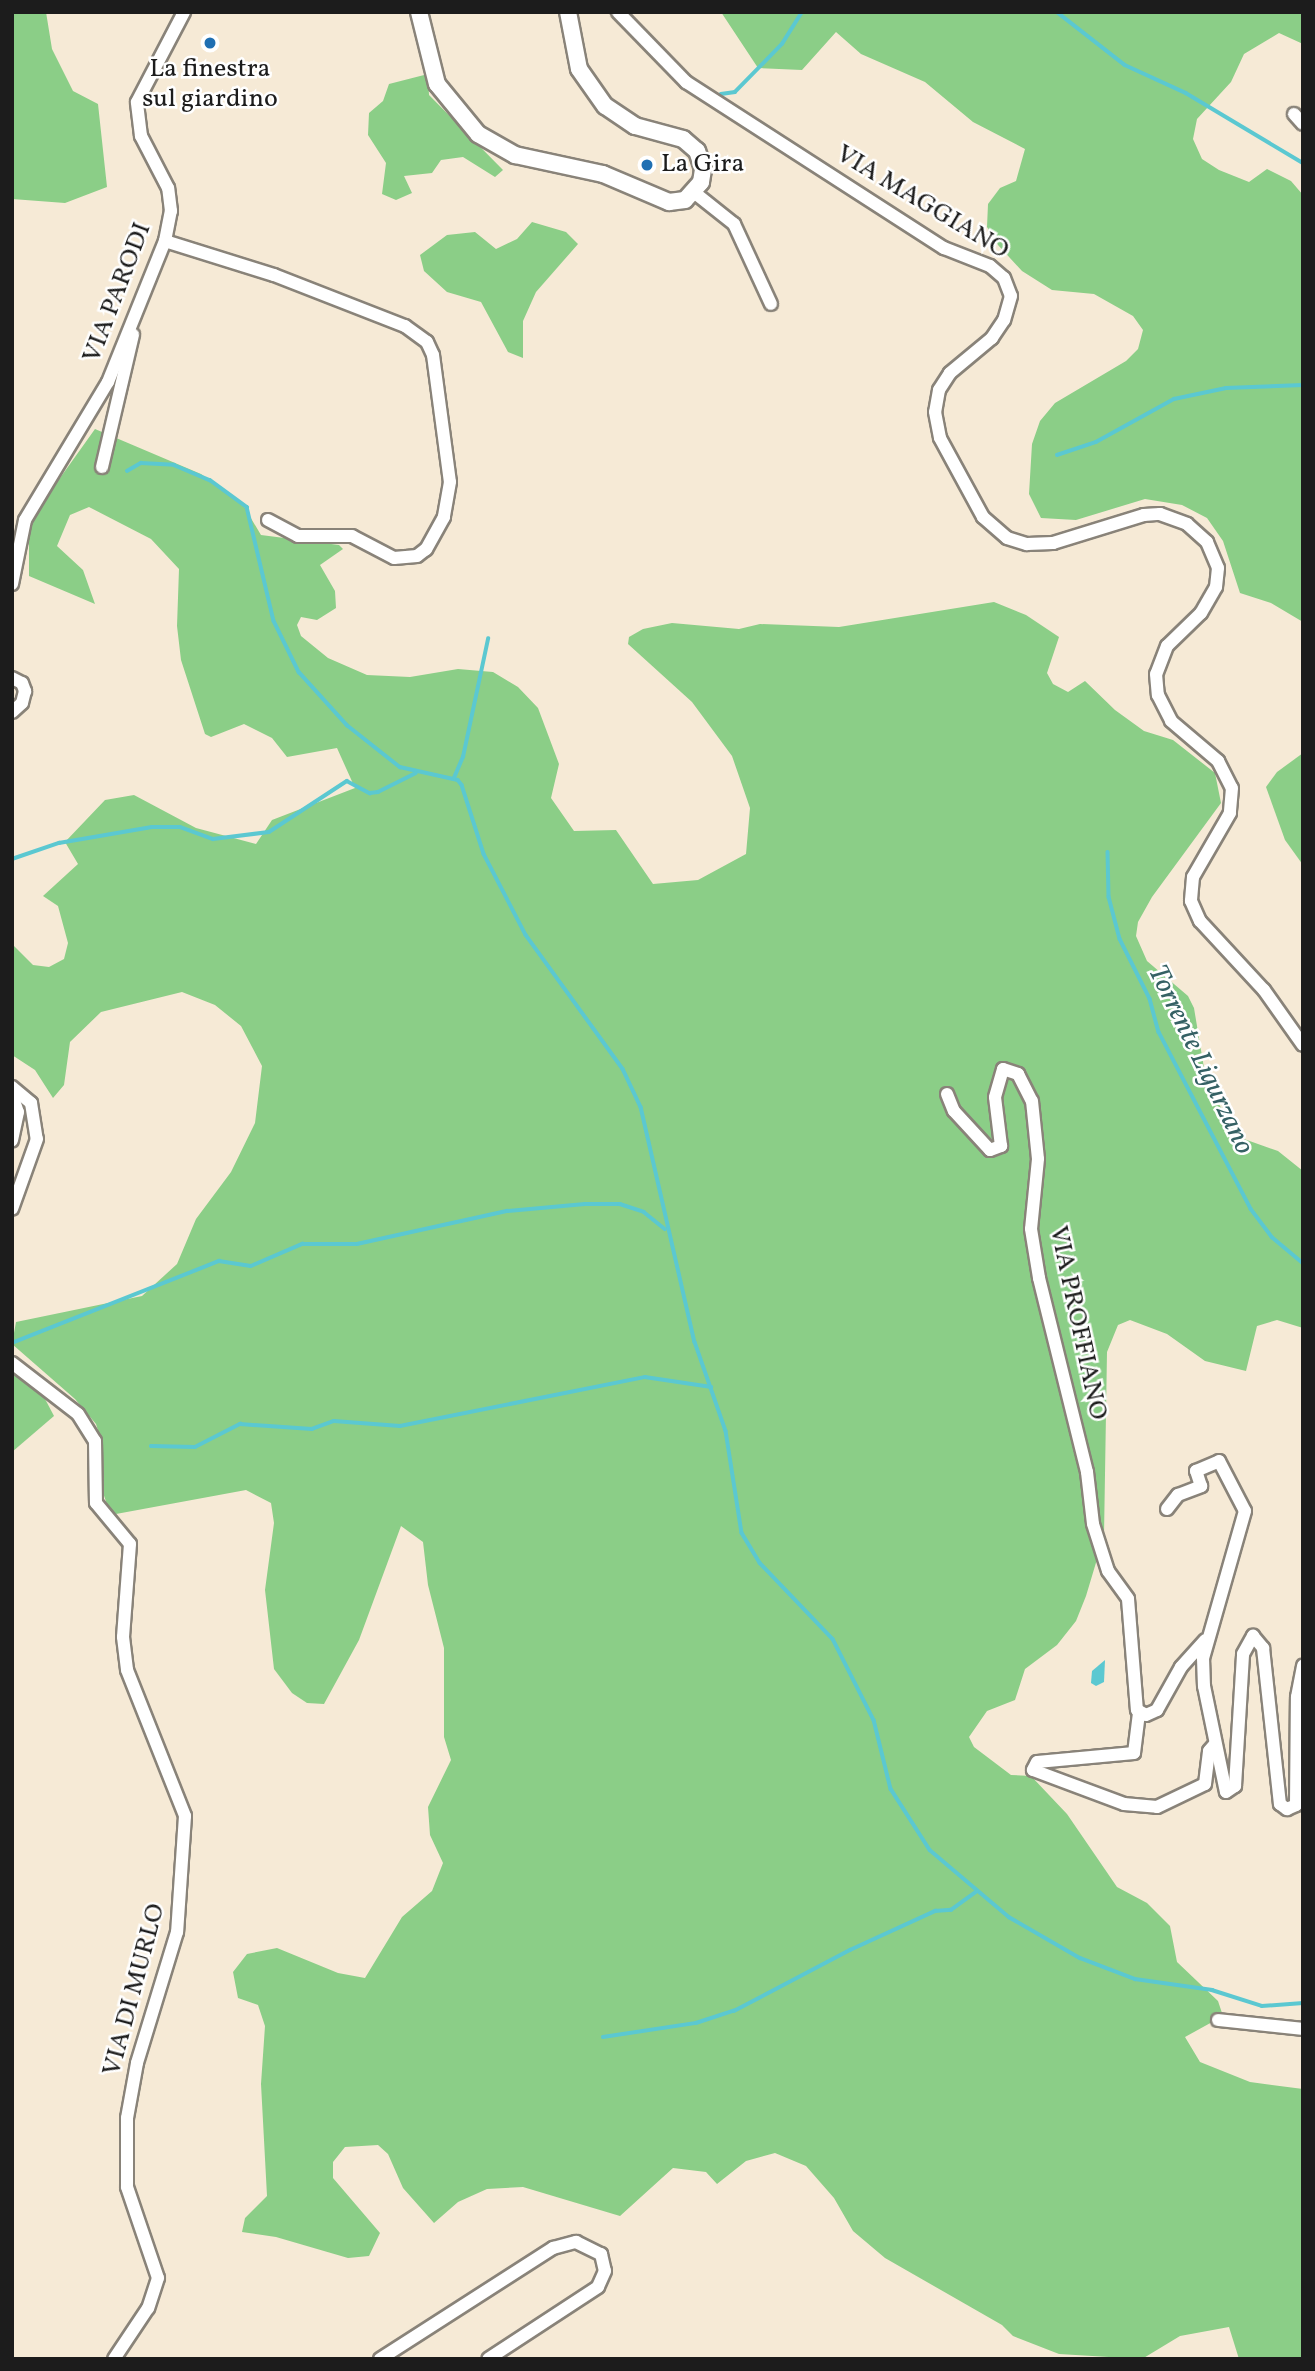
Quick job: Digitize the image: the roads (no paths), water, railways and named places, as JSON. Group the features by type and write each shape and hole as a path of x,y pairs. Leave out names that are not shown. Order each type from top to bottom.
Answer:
{"main road":[{"path":"419,12 437,84 490,142 515,155 622,180 669,202 685,201 695,193 704,169 697,150 683,139 635,126 605,106 579,69 568,12"}],"street":[{"name":"VIA PARODI","path":"12,584 25,520 96,404 137,311 149,270 165,241 171,211 168,188 141,136 137,103 184,12"},
{"name":"VIA MAGGIANO","path":"618,12 686,82 944,248 990,267 1004,278 1011,296 1004,320 992,338 950,373 939,390 935,412 940,438 983,517 1007,538 1027,544 1053,543 1144,515 1160,514 1186,524 1207,542 1218,568 1216,587 1201,613 1167,646 1156,674 1161,704 1171,721 1218,761 1232,788 1230,813 1193,877 1191,901 1208,930 1264,990 1303,1045"},
{"path":"695,193 734,225 771,304"},
{"path":"165,241 286,279 405,326 427,342 433,355 450,482 444,517 426,549 416,556 394,558 352,536 298,536 268,520"},
{"path":"102,467 137,311"},
{"path":"12,678 22,683 25,691 19,708 12,712"},
{"name":"VIA PROFFIANO","path":"947,1094 954,1111 990,1150 1001,1146 995,1097 1003,1069 1017,1074 1032,1101 1038,1159 1031,1229 1039,1278 1084,1459 1093,1524 1108,1571 1128,1599 1133,1690 1139,1713 1134,1753 1037,1762 1033,1770 1125,1804 1157,1807 1205,1784 1209,1751 1215,1744"},
{"path":"12,1087 31,1103 37,1139 12,1209"},
{"path":"12,1095 18,1112 12,1140"},
{"name":"VIA DI MURLO","path":"12,1363 78,1414 94,1441 96,1503 130,1544 123,1637 127,1670 185,1816 182,1900 170,1961 133,2083 127,2119 127,2187 157,2272 148,2308 114,2359"},
{"name":"VIA PROFFIANO","path":"1167,1508 1178,1495 1201,1486 1195,1473 1216,1461 1222,1463 1242,1500 1244,1522 1205,1640 1202,1674 1222,1784 1230,1793 1235,1786 1243,1654 1247,1641 1255,1637 1263,1648 1277,1740 1280,1804 1294,1807 1298,1794 1297,1697 1303,1666"},
{"name":"VIA PROFFIANO","path":"1139,1713 1157,1710 1181,1667 1205,1640"},
{"path":"1218,2020 1303,2029"},
{"path":"380,2359 553,2248 583,2243 604,2258 604,2276 598,2287 488,2359"}],"water":[{"path":"1105,1660 1104,1682 1096,1686 1091,1683 1092,1671"}],"waterway":[{"path":"721,94 735,92 782,44 802,12"},
{"path":"1057,12 1125,65 1186,93 1303,163"},
{"path":"1057,455 1096,442 1174,399 1226,388 1303,385"},
{"path":"127,471 141,463 174,465 210,480 247,507 274,621 299,672 347,725 400,767 458,780 462,785 484,854 526,935 623,1069 641,1107 695,1342 726,1431 742,1533 760,1563 833,1639 874,1720 891,1789 930,1850 1009,1917 1080,1958 1135,1979 1212,1990 1262,2006 1303,2003"},
{"path":"454,778 463,757 488,639"},
{"path":"12,859 59,843 152,827 180,827 213,839 269,832 347,781 370,793 378,792 416,773"},
{"name":"Torrente Ligurzano","path":"1108,852 1109,897 1120,939 1150,999 1159,1032 1251,1209 1272,1237 1303,1263"},
{"path":"12,1343 219,1261 251,1266 302,1244 357,1244 507,1211 585,1204 620,1204 644,1212 665,1229"},
{"path":"151,1446 195,1447 240,1424 312,1429 334,1421 400,1426 645,1377 711,1387"},
{"path":"603,2037 696,2023 734,2011 850,1950 935,1911 951,1910 977,1891"}],"place":[{"name":"La finestra sul giardino","path":"210,43"},
{"name":"La Gira","path":"647,165"}]}
